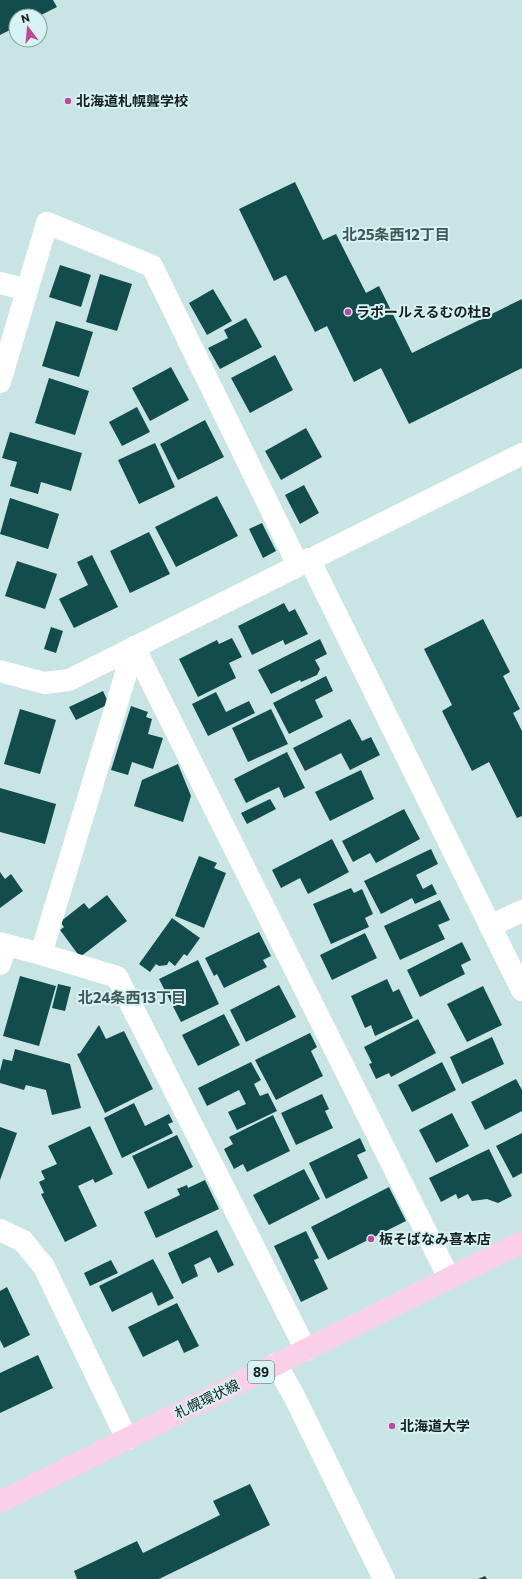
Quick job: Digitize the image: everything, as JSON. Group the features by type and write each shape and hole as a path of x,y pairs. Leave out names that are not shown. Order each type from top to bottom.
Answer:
{"main road":[{"name":"札幌環状線","path":"0,1502 522,1242"}],"street":[{"path":"0,382 47,223 152,266 522,990"},
{"path":"0,283 27,290"},
{"path":"0,671 44,683 69,680 522,454"},
{"path":"40,954 134,647"},
{"path":"134,647 449,1278"},
{"path":"490,926 522,911"},
{"path":"2,951 40,954 117,977 306,1350"},
{"path":"0,1230 23,1241 44,1267 127,1439"},
{"path":"276,1364 294,1396 384,1579"}],"building":[{"path":"0,0 53,0 57,7 48,12 48,8 8,8 8,31 0,35"},
{"name":"ラポールえるむの杜B","path":"295,182 323,240 336,234 366,293 379,286 412,353 522,299 522,368 409,424 381,368 354,382 327,326 315,332 286,275 274,281 239,209"},
{"path":"60,265 91,275 81,307 49,297"},
{"path":"100,274 132,284 117,331 86,322"},
{"path":"213,289 232,321 207,335 189,303"},
{"path":"246,318 262,347 220,369 208,348 228,338 224,330"},
{"path":"56,321 93,332 79,377 42,366"},
{"path":"275,355 293,390 250,413 231,378"},
{"path":"171,367 189,400 150,421 132,388"},
{"path":"49,378 89,391 75,435 35,423"},
{"path":"137,407 150,432 122,446 109,422"},
{"path":"205,420 224,457 178,480 160,444"},
{"path":"306,428 322,457 281,480 265,451"},
{"path":"10,432 82,453 71,491 41,482 38,494 10,486 17,462 2,458"},
{"path":"155,443 175,487 139,504 118,460"},
{"path":"304,485 319,513 300,524 285,495"},
{"path":"217,496 238,536 176,567 155,527"},
{"path":"10,498 59,514 48,549 0,534"},
{"path":"262,523 276,551 263,558 249,529"},
{"path":"149,532 170,574 130,593 110,551"},
{"path":"92,555 118,607 74,628 59,599 88,585 77,562"},
{"path":"17,561 57,574 45,609 5,596"},
{"path":"284,603 289,612 295,609 308,634 285,645 283,640 252,655 238,626"},
{"path":"483,619 510,672 503,676 520,709 513,713 522,731 522,816 517,818 489,762 472,771 442,711 452,705 424,649"},
{"path":"51,627 63,631 56,653 44,649"},
{"path":"232,638 242,657 229,663 236,678 198,697 179,659 217,640 219,644"},
{"path":"320,639 327,654 315,660 320,669 317,675 301,682 300,680 271,694 258,670"},
{"path":"326,676 333,691 315,700 323,717 289,734 273,703"},
{"path":"103,691 109,704 76,720 69,707"},
{"path":"216,692 226,712 249,701 255,713 208,736 192,704"},
{"path":"131,706 148,712 146,717 152,719 148,734 163,738 153,769 132,762 128,775 111,770"},
{"path":"20,709 56,720 40,774 4,764"},
{"path":"271,709 288,744 248,762 232,728"},
{"path":"350,719 362,741 371,737 380,755 350,770 341,753 305,771 293,748"},
{"path":"287,752 305,788 284,798 279,787 246,803 234,779"},
{"path":"178,764 191,796 183,822 134,806 142,780"},
{"path":"361,770 374,799 330,821 315,792"},
{"path":"0,788 56,804 45,844 0,832"},
{"path":"270,799 276,809 247,824 241,813"},
{"path":"404,809 420,839 376,863 370,853 353,862 342,841"},
{"path":"332,839 349,872 308,894 300,878 281,888 272,870"},
{"path":"431,849 438,864 416,875 423,889 432,884 437,894 415,904 412,898 381,914 364,881"},
{"path":"199,856 217,863 214,868 226,873 204,928 175,916"},
{"path":"0,872 5,879 11,874 23,891 0,908"},
{"path":"351,888 354,893 362,889 373,914 365,918 369,927 331,944 313,904"},
{"path":"107,895 127,921 80,957 60,930 64,927 60,922 84,903 89,909"},
{"path":"440,900 450,920 438,925 445,939 400,960 384,926"},
{"path":"172,918 200,938 187,956 184,954 175,966 169,961 167,965 159,966 156,964 150,972 139,964"},
{"path":"259,932 271,956 263,960 267,967 224,988 217,974 214,976 205,958"},
{"path":"365,933 377,958 332,980 320,955"},
{"path":"462,942 471,960 461,965 465,974 420,997 407,970"},
{"path":"198,960 219,1004 181,1022 159,979"},
{"path":"20,976 56,986 39,1046 3,1036"},
{"path":"387,979 393,992 399,989 413,1018 375,1036 371,1025 365,1028 351,996"},
{"path":"58,984 71,987 65,1011 52,1008"},
{"path":"279,985 296,1017 246,1042 230,1010"},
{"path":"483,986 502,1025 467,1042 447,1004"},
{"path":"224,1014 240,1045 198,1066 182,1035"},
{"path":"418,1019 436,1053 391,1077 389,1073 376,1079 369,1064 372,1063 364,1047"},
{"path":"99,1025 106,1039 124,1031 153,1089 105,1113 77,1054 80,1053"},
{"path":"310,1033 317,1047 311,1051 323,1076 276,1100 255,1060"},
{"path":"492,1037 504,1064 462,1084 450,1057"},
{"path":"15,1049 70,1064 81,1108 52,1115 46,1090 26,1085 24,1090 0,1083 0,1071 3,1059 12,1061"},
{"path":"251,1062 261,1080 254,1084 260,1096 268,1093 277,1111 237,1130 228,1112 246,1104 239,1090 207,1106 198,1088"},
{"path":"442,1062 456,1090 412,1112 398,1085"},
{"path":"516,1079 522,1090 522,1111 485,1130 471,1102"},
{"path":"322,1094 329,1109 325,1111 333,1128 296,1145 281,1113"},
{"path":"134,1103 145,1126 169,1114 173,1122 168,1124 173,1133 122,1158 104,1118"},
{"path":"452,1113 469,1146 436,1163 419,1130"},
{"path":"273,1115 290,1151 247,1172 243,1164 234,1169 224,1149 233,1144 229,1137"},
{"path":"90,1126 113,1174 95,1183 93,1179 78,1186 97,1226 65,1242 41,1194 44,1193 39,1182 45,1179 41,1171 57,1164 48,1146"},
{"path":"0,1127 17,1133 0,1180"},
{"path":"522,1133 522,1173 513,1178 496,1146"},
{"path":"177,1135 193,1167 148,1189 132,1156"},
{"path":"360,1138 366,1151 357,1155 368,1178 326,1199 309,1163"},
{"path":"489,1149 512,1196 498,1203 487,1199 472,1201 468,1194 458,1199 456,1194 441,1202 429,1178"},
{"path":"304,1169 320,1199 269,1225 253,1195"},
{"path":"205,1180 219,1209 156,1238 144,1212 180,1195 177,1189 187,1185 188,1188"},
{"path":"389,1187 406,1221 328,1260 311,1227"},
{"path":"217,1230 234,1265 218,1273 210,1257 194,1265 198,1276 182,1284 168,1253"},
{"path":"306,1231 319,1258 314,1260 328,1289 301,1302 274,1246"},
{"path":"153,1259 174,1298 158,1306 152,1292 112,1312 99,1286"},
{"path":"111,1260 118,1273 90,1286 84,1273"},
{"path":"7,1287 30,1335 4,1348 0,1340 0,1291"},
{"path":"177,1303 199,1346 184,1353 178,1340 143,1357 128,1327"},
{"path":"38,1355 53,1388 0,1413 0,1373"},
{"path":"250,1484 270,1525 159,1579 77,1579 74,1571 137,1541 143,1553 220,1515 213,1501"},
{"path":"485,1576 487,1579 478,1579"}],"place":[{"name":"北海道札幌聾学校","path":"68,101"},
{"name":"ラポールえるむの杜B","path":"348,312"},
{"name":"板そばなみ喜本店","path":"371,1239"},
{"name":"北海道大学","path":"392,1426"}],"district":[{"name":"北25条西12丁目","path":"396,235"},
{"name":"北24条西13丁目","path":"132,998"}]}
